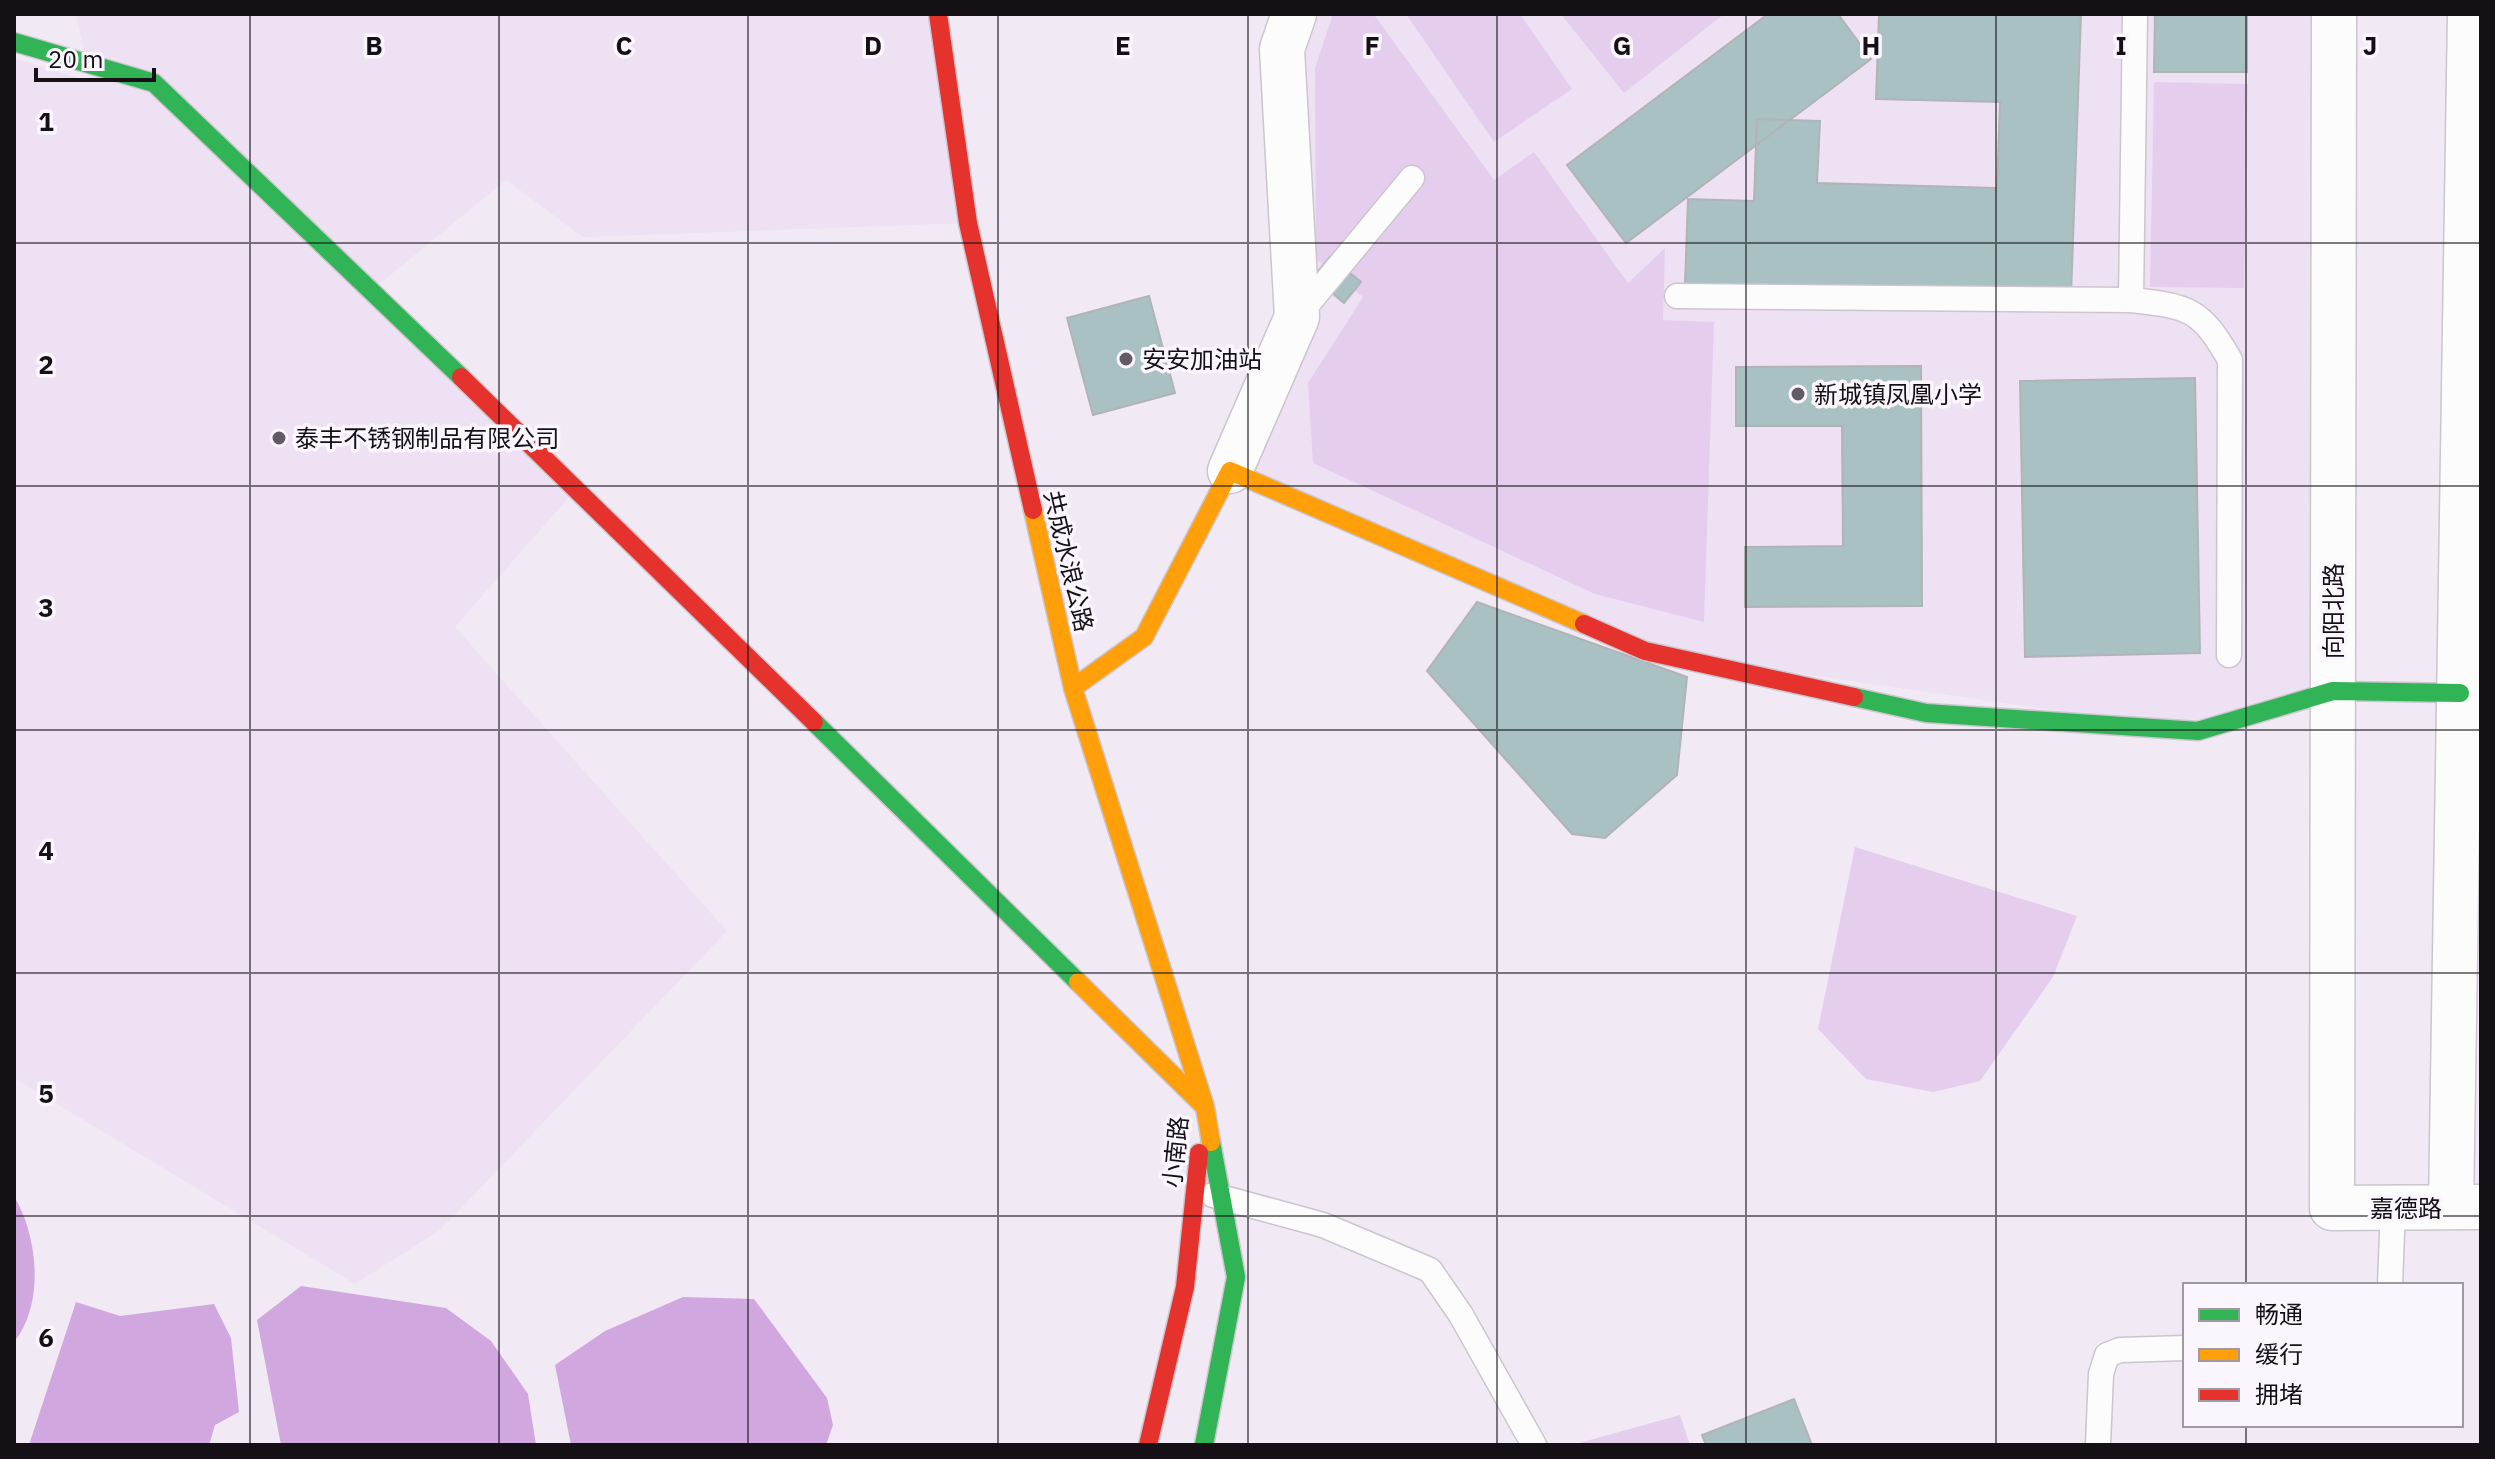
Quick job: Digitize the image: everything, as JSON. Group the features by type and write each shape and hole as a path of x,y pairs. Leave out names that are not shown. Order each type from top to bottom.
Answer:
{"street":[{"name":"共成水浪公路","path":"938,14 968,223 1073,688 1205,1107"},
{"path":"1073,688 1144,637 1230,471 1297,317 1282,49 1294,14"},
{"name":"向阳北路","path":"2332,1208 2334,14"},
{"path":"2466,1207 2460,693 2470,14"},
{"path":"14,42 154,83 577,488 1205,1107"},
{"path":"1230,471 1645,651 1926,713 2198,731 2333,691 2460,693"},
{"name":"小南路","path":"1148,1445 1185,1287 1205,1107"},
{"name":"小南路","path":"1204,1445 1236,1277 1205,1107"},
{"name":"嘉德路","path":"2332,1208 2466,1207"}],"lane":[{"path":"2131,300 2135,14"},
{"path":"1297,317 1412,178"},
{"path":"1677,296 2131,300 2168,304 2192,312 2213,330 2230,360 2229,655"},
{"path":"1195,1190 1323,1225 1430,1270 1461,1315 1534,1445"},
{"path":"2390,1283 2393,1208"},
{"path":"2098,1445 2101,1374 2107,1355 2120,1350 2183,1348"}],"shaded area":[{"path":"76,14 938,14 968,223 583,237 506,180 371,291 577,488 455,627 727,931 440,1230 355,1284 14,1078 14,58 90,82"},
{"name":"新城镇凤凰小学","path":"1294,14 2334,14 2333,691 2198,731 1645,651 1230,471 1297,317"},
{"path":"1333,14 1375,16 1494,180 1534,152 1628,283 1665,248 1663,320 1714,322 1704,622 1595,594 1313,463 1308,383 1363,297 1316,259 1315,68"},
{"path":"1406,14 1520,14 1572,89 1494,142"},
{"path":"1561,14 1724,14 1624,93"},
{"path":"2154,82 2248,84 2244,288 2150,287"},
{"path":"1855,847 2077,916 2053,977 1980,1081 1933,1092 1866,1079 1818,1029"},
{"path":"14,1196 28,1230 35,1270 30,1309 14,1342"},
{"path":"301,1286 446,1308 491,1341 528,1394 536,1445 281,1445 257,1320"},
{"path":"683,1297 754,1299 827,1398 833,1425 826,1445 571,1445 555,1365 605,1331"},
{"path":"76,1302 120,1316 214,1304 231,1338 239,1412 215,1425 209,1445 29,1445"},
{"path":"1680,1415 1690,1445 1572,1445"}],"building":[{"path":"1768,14 1838,14 1871,59 1626,243 1567,165"},
{"path":"1879,14 2081,14 2071,296 1685,284 1688,199 1754,201 1757,119 1820,121 1817,183 1997,188 2000,102 1876,99"},
{"path":"2155,14 2247,14 2247,72 2154,72"},
{"path":"1330,257 1361,282 1344,303 1313,277"},
{"path":"1149,296 1175,393 1093,415 1067,318"},
{"path":"1921,366 1922,606 1745,607 1745,547 1843,546 1842,426 1736,426 1736,367"},
{"path":"2195,378 2200,653 2025,657 2020,381"},
{"path":"1477,602 1687,677 1677,775 1605,838 1572,834 1427,671"},
{"path":"1794,1399 1812,1445 1706,1445 1702,1435"}],"traffic: fast":[{"path":"14,42 154,83 461,377"},
{"path":"1854,697 1926,713 2198,731 2333,691 2460,693"},
{"path":"814,722 1078,982"},
{"path":"1204,1445 1236,1277 1211,1142"}],"traffic: slow":[{"path":"1073,688 1144,637 1230,471 1584,624"},
{"path":"1033,510 1073,688 1205,1107 1211,1142"},
{"path":"1078,982 1205,1107"}],"traffic: jam":[{"path":"938,14 968,223 1033,510"},
{"path":"461,377 814,722"},
{"path":"1584,624 1645,651 1854,697"},
{"path":"1148,1445 1185,1287 1199,1153"}],"place":[{"name":"安安加油站","path":"1126,359"},
{"name":"新城镇凤凰小学","path":"1798,394"},
{"name":"泰丰不锈钢制品有限公司","path":"279,438"}]}
